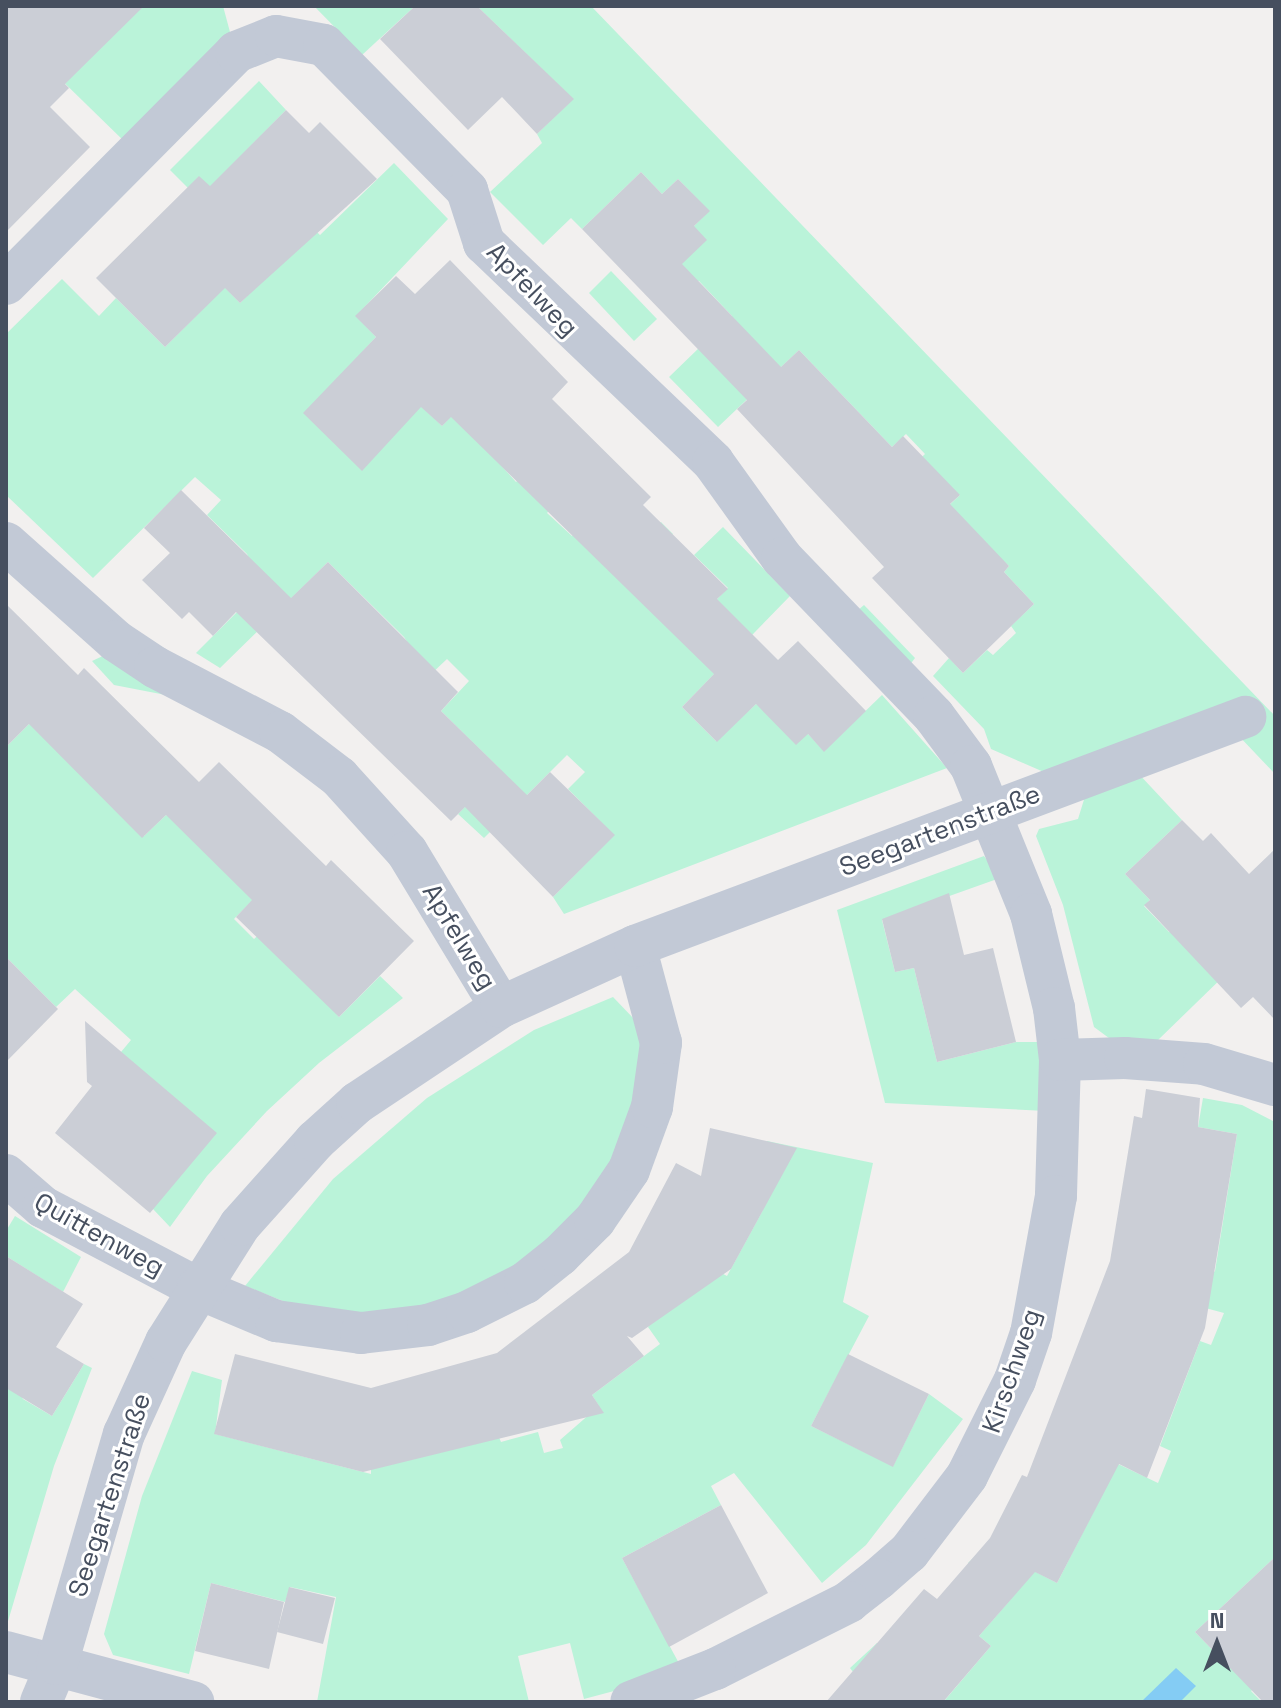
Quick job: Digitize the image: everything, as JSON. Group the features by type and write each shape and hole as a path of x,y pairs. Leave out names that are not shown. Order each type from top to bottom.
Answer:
{"street":[{"path":"6,284 236,52 276,36 245,6"},
{"name":"Apfelweg","path":"276,36 309,40 339,55 467,190 484,243 713,462 782,558 957,741 989,811"},
{"name":"Apfelweg","path":"6,543 116,641 155,667 280,732 339,777 407,852 501,1007"},
{"name":"Seegartenstraße","path":"41,1702 56,1683 124,1434 197,1288 240,1225 315,1141 400,1070 501,1007 635,946 1245,717"},
{"name":"Kirschweg","path":"639,1701 715,1669 849,1602 909,1552 967,1476 990,1438 1031,1333 1056,1196 1060,1060 1054,1008 1031,914 989,811"},
{"path":"197,1288 276,1321 361,1333 428,1325 525,1283 595,1220 616,1192 644,1137 661,1043 635,946"},
{"path":"1060,1060 1125,1058 1204,1064 1275,1085"},
{"name":"Quittenweg","path":"6,1175 43,1207 197,1288"},
{"path":"6,1652 56,1683 193,1702"}],"green space":[{"path":"144,6 223,6 230,32 127,144 6,26"},
{"path":"314,6 415,6 362,55"},
{"path":"477,6 591,6 1275,716 1275,774 1218,714 1053,776 991,749 984,729 933,676 949,658 963,673 987,650 993,655 1016,633 1011,626 1034,604 1004,572 1009,566 944,510 960,495 899,479 925,454 906,434 892,447 799,350 718,427 669,377 732,316 699,281 665,280 694,226 709,211 678,179 662,194 641,172 582,229 571,218 543,245 490,192 542,143 537,134 573,99"},
{"path":"259,81 286,110 235,162 265,181 320,235 394,163 448,219 356,316 376,337 363,351 442,426 454,413 516,482 526,473 556,502 547,513 572,536 606,502 612,571 661,522 673,534 646,561 717,599 728,588 694,555 723,527 790,596 682,707 716,741 756,704 808,734 824,751 882,695 947,768 564,914 553,897 614,835 568,789 585,772 567,755 484,838 458,814 501,770 441,711 469,681 447,659 429,676 404,637 328,562 220,668 196,653 261,588 247,554 207,515 221,500 195,477 93,578 6,495 6,334 62,279 99,316 116,298 165,347 202,310 216,278 240,303 272,272 170,170"},
{"path":"611,271 657,319 634,341 589,293"},
{"path":"864,605 915,658 909,666 857,611"},
{"path":"105,655 171,696 114,685 92,661"},
{"path":"33,720 144,836 166,815 280,872 234,919 254,939 266,928 339,1017 380,976 403,998 319,1063 267,1111 207,1176 170,1227 153,1209 121,1052 131,1040 75,989 56,1007 6,957 6,747"},
{"path":"1136,771 1182,820 1125,874 1150,900 1144,906 1169,932 1265,936 1157,1041 1113,1041 1094,1027 1063,905 1036,836 1039,829 1078,819 1087,790"},
{"path":"984,856 1000,878 882,920 895,972 914,968 937,1062 1016,1042 1043,1042 1046,1111 885,1103 837,910"},
{"path":"613,997 636,1021 643,1041 641,1082 612,1165 566,1230 496,1283 415,1311 313,1313 245,1286 333,1179 427,1098 534,1030"},
{"path":"1203,1098 1242,1105 1275,1122 1275,1557 1195,1632 1229,1667 1275,1653 1275,1669 1251,1691 1262,1702 876,1702 850,1668 877,1643 945,1700 991,1646 979,1636 1011,1599 968,1563 986,1546 1057,1583 1118,1464 1158,1483 1171,1451 1160,1446 1200,1341 1211,1345 1224,1313 1183,1302 1215,1271 1237,1134 1198,1127"},
{"path":"767,1141 873,1163 843,1302 869,1316 811,1426 893,1466 929,1394 963,1419 866,1545 822,1583 734,1473 711,1486 721,1505 622,1558 681,1667 644,1683 584,1699 570,1643 518,1656 529,1702 317,1702 336,1597 290,1587 285,1602 211,1583 189,1674 113,1655 104,1634 142,1496 192,1371 222,1380 215,1434 371,1474 371,1402 498,1435 501,1442 538,1432 544,1453 563,1448 560,1440 599,1406 592,1395 660,1344 648,1327 693,1258 727,1276 763,1210 754,1205"},
{"path":"15,1216 81,1257 63,1292 6,1256 6,1231"},
{"path":"84,1364 92,1368 54,1466 6,1628 6,1369 23,1399 52,1416"}],"water":[{"path":"1176,1668 1196,1686 1180,1702 1141,1702"}],"building":[{"path":"6,6 144,6 65,84 69,88 50,107 90,147 6,232"},
{"path":"415,6 477,6 574,99 537,134 502,97 468,130 380,39"},
{"path":"286,110 309,133 320,122 377,179 240,303 225,288 165,347 96,278 199,176 210,186"},
{"path":"641,172 662,194 678,179 710,211 694,226 707,240 682,264 781,367 799,350 892,447 903,436 960,495 950,504 1009,566 1004,572 1034,604 963,673 872,578 884,567 737,409 747,400 582,229"},
{"path":"450,260 568,382 552,399 651,497 643,505 728,589 717,599 778,660 798,641 866,711 824,752 808,734 796,745 756,704 717,742 682,707 714,674 451,417 442,426 421,407 362,471 303,413 376,337 355,316 396,276 415,294"},
{"path":"181,490 291,598 328,562 458,692 441,711 527,795 550,772 615,835 553,897 465,807 451,821 236,612 213,636 189,612 182,619 142,580 170,553 144,528"},
{"path":"6,604 78,675 84,668 199,782 219,762 326,866 331,860 414,941 339,1017 236,917 252,900 166,815 142,838 29,724 6,747"},
{"path":"1182,820 1203,841 1211,833 1249,874 1275,849 1275,1020 1253,997 1241,1008 1144,905 1150,900 1125,874"},
{"path":"949,893 964,955 993,948 1016,1042 937,1062 914,968 895,972 882,919"},
{"path":"6,957 58,1009 6,1062"},
{"path":"85,1021 217,1133 150,1213 55,1133 92,1086 87,1082"},
{"path":"1146,1089 1200,1098 1198,1127 1237,1134 1205,1328 1147,1478 1119,1464 1057,1583 1035,1572 979,1636 991,1646 943,1702 826,1702 924,1589 937,1599 990,1538 1022,1475 1027,1477 1110,1261 1134,1116 1142,1118"},
{"path":"710,1128 797,1148 731,1269 632,1338 627,1336 644,1356 592,1395 604,1413 363,1472 214,1434 235,1354 371,1388 497,1353 629,1252 676,1163 701,1176"},
{"path":"6,1256 83,1304 56,1347 84,1364 52,1416 6,1388"},
{"path":"848,1354 929,1394 893,1467 811,1426"},
{"path":"721,1505 768,1593 669,1647 622,1558"},
{"path":"1275,1557 1275,1702 1263,1702 1195,1632"},
{"path":"211,1583 284,1602 269,1669 195,1651"},
{"path":"289,1587 335,1598 323,1644 277,1632"}]}
